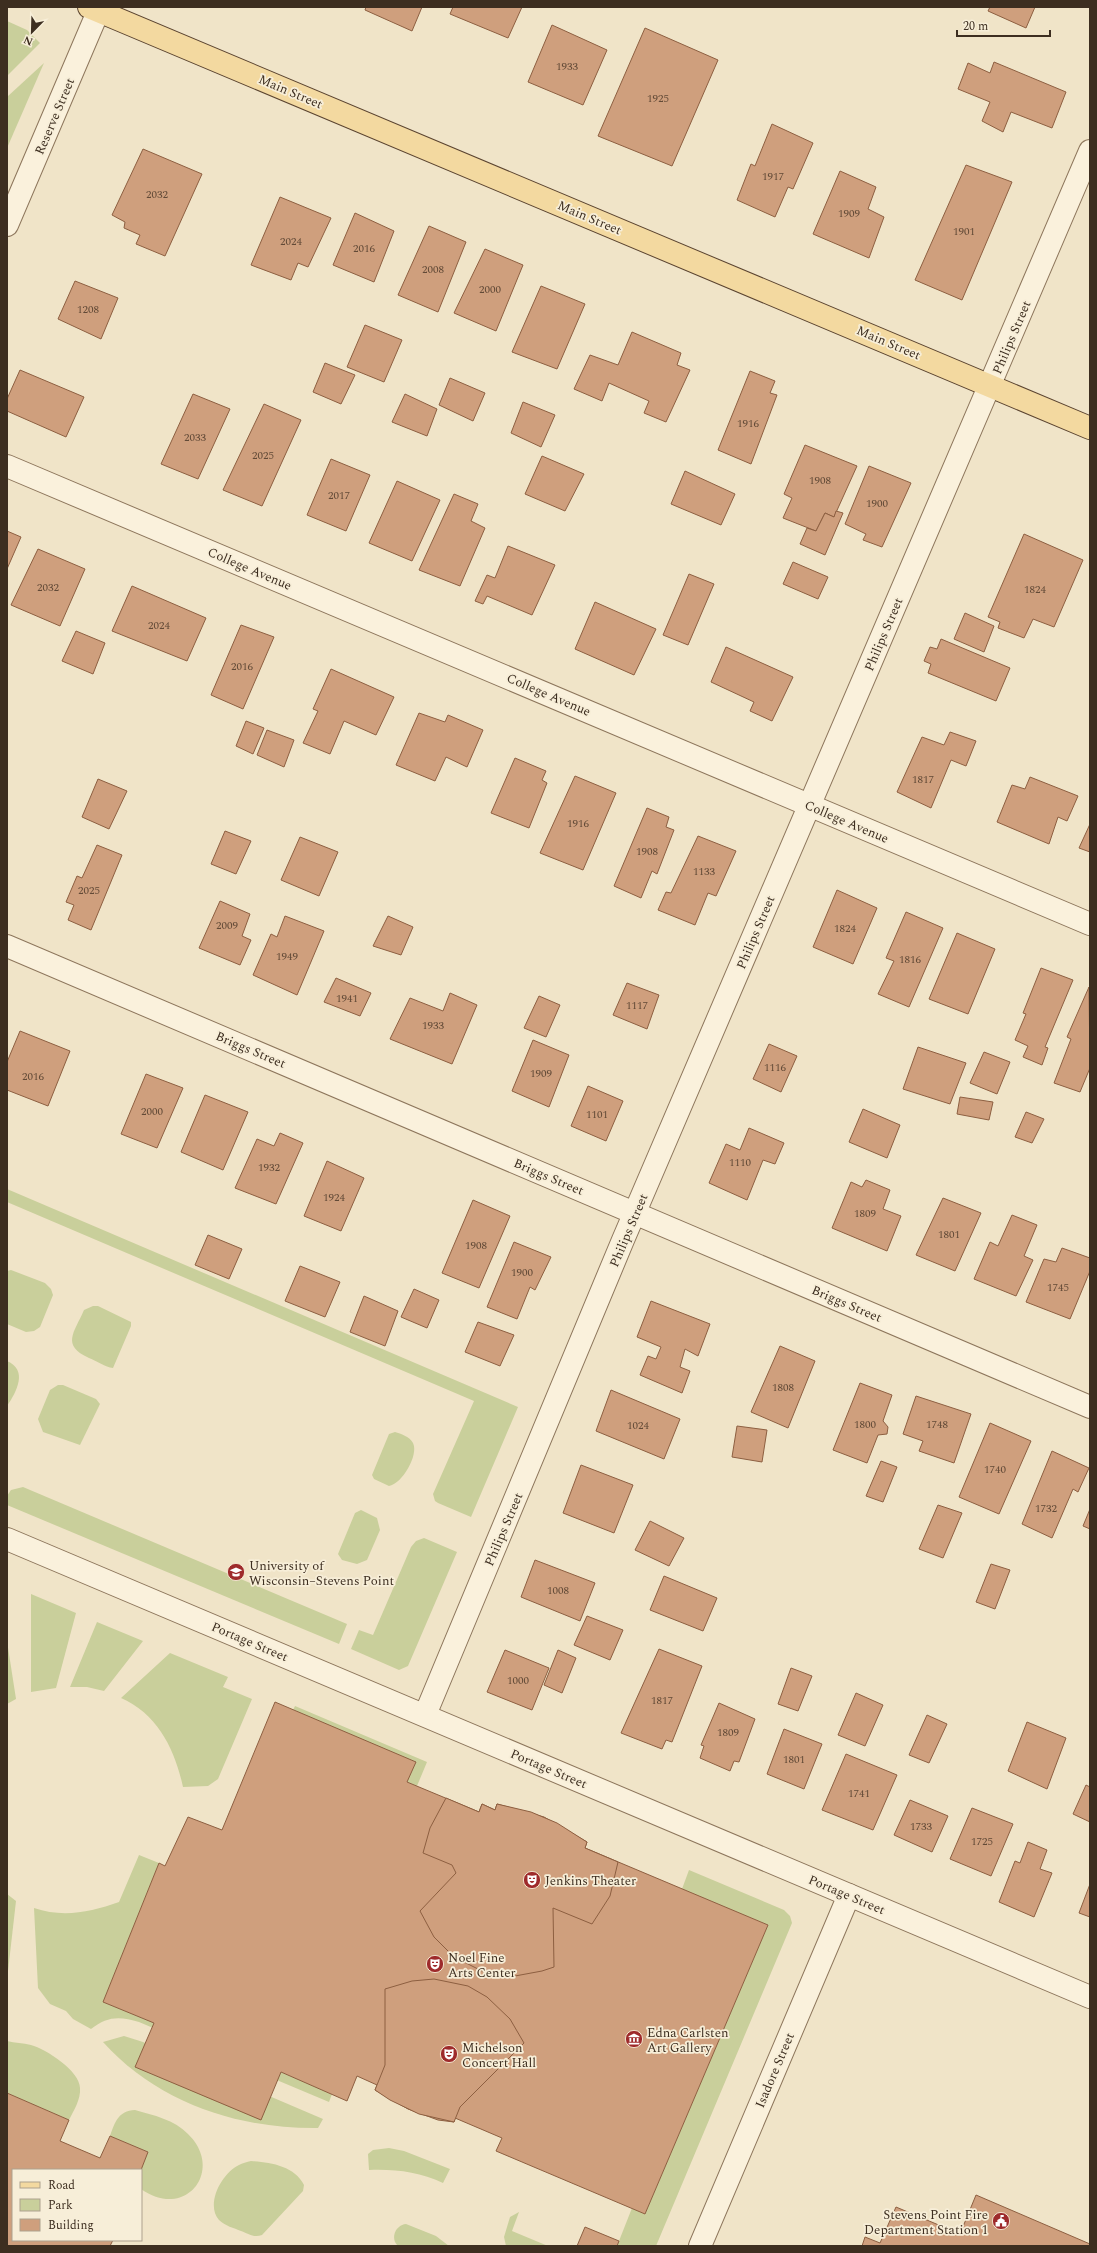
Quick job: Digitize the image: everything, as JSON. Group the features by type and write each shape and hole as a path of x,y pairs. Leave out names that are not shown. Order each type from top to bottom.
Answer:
{"main road":[{"name":"Main Street","path":"96,8 1090,428"}],"street":[{"name":"Reserve Street","path":"7,225 96,8"},
{"name":"Philips Street","path":"425,1715 635,1212 1090,151"},
{"name":"College Avenue","path":"7,466 1090,924"},
{"name":"Briggs Street","path":"7,946 635,1212 1090,1407"},
{"name":"Portage Street","path":"7,1539 1090,1997"},
{"name":"Isadore Street","path":"700,2246 849,1895"}],"green space":[{"path":"7,21 27,30 40,43 7,76"},
{"path":"44,63 7,148 7,97"},
{"path":"7,1189 518,1407 471,1517 438,1503 435,1501 433,1494 474,1401 7,1202"},
{"path":"11,1270 45,1283 51,1289 53,1295 40,1327 34,1331 26,1332 7,1324 7,1271"},
{"path":"93,1306 98,1306 131,1322 131,1326 113,1368 80,1353 72,1343 74,1332 84,1310"},
{"path":"7,1361 17,1370 19,1381 17,1388 7,1406"},
{"path":"58,1385 63,1385 96,1399 100,1404 80,1445 43,1432 38,1419 50,1390"},
{"path":"395,1432 405,1436 413,1443 414,1454 404,1475 394,1484 389,1486 374,1479 372,1475 389,1434"},
{"path":"23,1487 347,1624 339,1644 7,1505 7,1496 11,1490"},
{"path":"361,1510 377,1518 380,1530 367,1560 357,1564 342,1560 338,1554 355,1513"},
{"path":"424,1538 457,1552 408,1666 399,1670 351,1649 359,1630 373,1635 411,1547 416,1541"},
{"path":"31,1594 76,1613 56,1688 31,1692"},
{"path":"97,1622 143,1641 104,1691 87,1687 70,1687"},
{"path":"7,1641 16,1699 7,1704"},
{"path":"170,1653 228,1677 223,1687 252,1699 218,1779 208,1786 183,1787 180,1773 170,1747 155,1723 145,1713 121,1698"},
{"path":"295,1706 427,1762 417,1786 407,1782 415,1762 293,1710"},
{"path":"139,1855 159,1863 103,2002 154,2023 156,2019 332,2094 329,2102 139,2022 114,2018 108,2019 91,2029 73,2019 66,2011 50,2004 38,1988 34,1908 56,1913 66,1913 98,1909 119,1902"},
{"path":"689,1870 784,1910 790,1916 792,1923 656,2246 617,2246 632,2208 645,2214 768,1925 682,1889"},
{"path":"7,1894 16,1901 7,1980"},
{"path":"124,2036 143,2042 323,2119 318,2128 288,2127 258,2124 201,2108 174,2096 149,2081 125,2063 103,2042"},
{"path":"7,2041 31,2045 45,2051 68,2068 79,2081 80,2092 77,2104 69,2120 7,2093"},
{"path":"135,2110 149,2114 177,2125 188,2134 198,2148 203,2162 201,2176 195,2187 185,2195 173,2199 157,2197 142,2190 141,2169 148,2152 110,2136 118,2118 129,2111"},
{"path":"389,2148 404,2151 450,2169 443,2183 425,2176 407,2172 369,2170 368,2154 373,2150"},
{"path":"251,2161 266,2162 288,2169 295,2173 304,2185 303,2191 262,2235 256,2236 230,2227 221,2222 215,2213 214,2206 217,2190 227,2175 240,2164"},
{"path":"519,2212 512,2231 548,2246 506,2246 504,2237 510,2217"},
{"path":"406,2224 436,2236 449,2246 398,2246 394,2240 395,2233 399,2227"}],"building":[{"path":"366,7 422,7 412,31 365,10"},
{"path":"453,7 522,7 508,38 450,14"},
{"path":"990,7 1035,7 1026,28 988,11"},
{"path":"552,25 607,50 583,105 528,82"},
{"path":"645,28 718,60 672,166 598,136"},
{"path":"994,62 1066,92 1052,128 1011,112 1003,132 982,121 990,102 958,89 968,63 990,73"},
{"path":"772,124 813,143 793,189 788,187 775,217 737,200 751,164 755,166"},
{"path":"143,149 202,174 165,256 136,244 140,235 124,228 125,222 112,215"},
{"path":"966,165 1012,182 962,300 915,280"},
{"path":"840,171 876,187 868,209 884,217 869,258 813,234"},
{"path":"280,197 331,218 308,267 298,263 291,280 251,265"},
{"path":"355,213 394,231 374,282 333,265"},
{"path":"429,226 466,242 438,312 398,295"},
{"path":"485,249 523,265 496,331 454,313"},
{"path":"75,281 118,298 101,339 58,319"},
{"path":"541,286 585,304 557,369 512,352"},
{"path":"365,325 402,340 384,382 347,367"},
{"path":"632,332 681,353 677,365 690,370 666,422 644,413 649,401 609,383 602,401 574,389 590,355 618,365"},
{"path":"325,363 355,375 341,404 313,392"},
{"path":"20,370 84,397 66,437 7,411 7,399"},
{"path":"750,371 775,381 770,393 777,395 751,464 718,450"},
{"path":"450,378 485,393 473,421 439,405"},
{"path":"193,394 230,409 198,479 161,464"},
{"path":"405,394 437,409 427,436 392,422"},
{"path":"523,402 555,415 541,447 511,433"},
{"path":"264,404 301,420 262,506 223,490"},
{"path":"805,445 857,466 834,517 825,513 816,531 783,518 792,498 784,494"},
{"path":"542,456 584,474 565,511 525,494"},
{"path":"331,459 370,475 346,531 307,515"},
{"path":"869,466 911,483 882,547 863,540 866,534 845,524"},
{"path":"685,471 735,494 721,525 671,504"},
{"path":"397,481 440,500 412,561 369,543"},
{"path":"454,494 478,504 471,521 485,528 460,586 419,570"},
{"path":"836,511 843,513 825,555 800,544 807,528 816,531 825,513 834,517"},
{"path":"7,531 21,537 7,569"},
{"path":"1024,534 1083,560 1054,627 1033,619 1024,638 998,628 1000,622 988,617"},
{"path":"508,546 555,565 532,615 487,596 483,604 475,601 487,575 495,578"},
{"path":"38,549 85,569 60,626 11,605"},
{"path":"793,562 828,577 818,599 783,584"},
{"path":"689,574 714,584 688,645 663,635"},
{"path":"132,586 206,618 187,661 112,631"},
{"path":"595,602 656,629 634,675 575,649"},
{"path":"965,613 994,626 984,652 954,639"},
{"path":"241,625 274,637 243,709 211,695"},
{"path":"76,631 105,643 93,674 62,661"},
{"path":"941,639 1010,668 996,701 928,673 931,664 924,661 930,647 937,649"},
{"path":"726,647 793,677 772,721 750,711 754,702 711,682"},
{"path":"331,669 394,697 376,735 344,721 330,754 303,743 318,711 313,709"},
{"path":"419,713 445,722 448,715 483,730 467,767 446,757 435,781 396,765"},
{"path":"246,721 264,728 253,754 236,746"},
{"path":"267,730 294,740 284,767 257,755"},
{"path":"950,732 976,741 966,766 951,760 931,808 897,792 922,737 944,745"},
{"path":"515,758 546,771 542,780 547,783 529,828 491,813"},
{"path":"575,776 616,793 583,870 540,853"},
{"path":"1030,777 1078,796 1067,821 1058,817 1049,844 997,822 1012,785 1025,789"},
{"path":"98,779 127,791 109,829 82,817"},
{"path":"647,808 669,817 666,827 674,830 657,874 652,871 641,898 614,886"},
{"path":"1090,824 1090,852 1079,848"},
{"path":"225,831 251,841 236,874 211,864"},
{"path":"698,836 736,851 716,896 708,893 695,925 658,910 666,892 671,893"},
{"path":"300,837 338,852 319,896 281,880"},
{"path":"97,845 122,855 91,930 68,920 74,905 66,902 77,876 82,878"},
{"path":"837,890 877,908 853,964 813,947"},
{"path":"220,901 250,914 242,936 251,940 240,965 199,948"},
{"path":"906,912 943,928 909,1007 878,994 894,961 886,958"},
{"path":"285,916 324,931 297,995 253,975 271,934 277,937"},
{"path":"388,916 413,927 401,955 373,946"},
{"path":"957,933 995,949 968,1014 929,999"},
{"path":"1041,968 1073,980 1045,1047 1048,1048 1042,1065 1023,1057 1028,1046 1015,1040 1026,1014 1023,1013"},
{"path":"336,978 371,993 360,1016 324,1002"},
{"path":"627,983 659,995 647,1029 613,1015"},
{"path":"1089,987 1090,1068 1080,1092 1054,1083 1071,1039 1067,1037"},
{"path":"450,993 477,1005 452,1064 390,1039 410,998 443,1011"},
{"path":"539,996 560,1005 546,1037 524,1028"},
{"path":"20,1031 70,1051 48,1106 7,1090 7,1062"},
{"path":"533,1040 569,1055 549,1107 512,1091"},
{"path":"769,1044 797,1056 781,1092 753,1079"},
{"path":"918,1047 966,1063 950,1104 903,1089"},
{"path":"984,1052 1010,1062 997,1094 970,1083"},
{"path":"146,1074 183,1088 157,1148 121,1134"},
{"path":"588,1086 623,1101 606,1141 571,1126"},
{"path":"205,1095 248,1112 223,1170 181,1152"},
{"path":"960,1097 993,1102 989,1120 957,1114"},
{"path":"863,1109 900,1125 887,1158 849,1142"},
{"path":"1026,1112 1044,1119 1032,1143 1015,1137"},
{"path":"749,1128 784,1143 775,1164 763,1160 747,1200 709,1183 726,1144 740,1150"},
{"path":"280,1133 303,1143 276,1204 235,1188 257,1139 274,1146"},
{"path":"327,1161 364,1178 341,1231 304,1216"},
{"path":"866,1180 890,1190 883,1209 901,1216 887,1251 832,1228 851,1182 862,1187"},
{"path":"943,1198 981,1213 955,1271 916,1255"},
{"path":"473,1200 510,1216 479,1288 442,1273"},
{"path":"1012,1215 1037,1225 1024,1256 1033,1260 1016,1296 974,1279 990,1242 998,1246"},
{"path":"208,1235 242,1249 229,1279 195,1265"},
{"path":"514,1242 551,1257 535,1290 530,1287 517,1319 487,1307"},
{"path":"1062,1248 1090,1258 1090,1271 1070,1319 1026,1302 1044,1259 1056,1262"},
{"path":"300,1266 340,1282 325,1317 285,1301"},
{"path":"414,1289 439,1300 427,1328 401,1317"},
{"path":"364,1296 398,1311 385,1346 350,1332"},
{"path":"651,1301 710,1324 698,1356 685,1349 680,1367 690,1371 682,1393 640,1375 648,1356 656,1359 661,1347 637,1337"},
{"path":"478,1322 514,1335 500,1366 465,1352"},
{"path":"780,1346 815,1361 788,1428 751,1412"},
{"path":"860,1383 892,1395 883,1421 888,1427 887,1434 878,1435 867,1463 833,1450"},
{"path":"611,1390 680,1419 664,1459 596,1431"},
{"path":"916,1396 971,1414 954,1463 919,1451 923,1441 903,1434"},
{"path":"990,1423 1031,1441 999,1514 959,1497"},
{"path":"737,1426 767,1430 762,1462 732,1457"},
{"path":"1052,1451 1089,1468 1078,1492 1073,1489 1052,1538 1022,1524"},
{"path":"881,1461 897,1467 883,1502 866,1496"},
{"path":"581,1465 633,1485 614,1533 563,1513"},
{"path":"938,1505 962,1513 943,1558 919,1549"},
{"path":"1090,1509 1090,1529 1083,1526"},
{"path":"650,1521 684,1538 669,1566 635,1550"},
{"path":"535,1560 595,1583 580,1621 521,1597"},
{"path":"991,1564 1010,1570 995,1609 976,1602"},
{"path":"664,1576 717,1598 703,1631 650,1610"},
{"path":"587,1616 623,1630 610,1660 574,1645"},
{"path":"659,1649 702,1666 672,1742 666,1740 662,1749 621,1733"},
{"path":"505,1650 549,1668 532,1710 487,1692"},
{"path":"558,1650 576,1658 562,1693 544,1685"},
{"path":"791,1668 812,1676 798,1711 778,1704"},
{"path":"856,1693 883,1705 865,1746 838,1735"},
{"name":"Noel Fine Arts Center","path":"275,1702 416,1762 407,1782 479,1812 482,1804 495,1810 497,1804 544,1817 587,1842 585,1848 768,1925 645,2214 496,2151 502,2138 455,2118 454,2122 438,2120 408,2109 375,2090 377,2085 357,2076 347,2101 281,2072 261,2120 135,2067 154,2023 103,2002 159,1863 165,1866 188,1817 222,1830"},
{"path":"719,1703 755,1719 739,1762 734,1761 730,1771 700,1758 704,1746 701,1745"},
{"path":"927,1715 947,1724 929,1763 909,1755"},
{"path":"1027,1722 1066,1738 1047,1789 1008,1771"},
{"path":"784,1729 822,1744 804,1789 767,1774"},
{"path":"846,1754 897,1775 873,1830 822,1810"},
{"path":"1086,1785 1090,1787 1090,1822 1073,1814"},
{"name":"Jenkins Theater","path":"446,1798 479,1812 482,1804 495,1810 497,1804 531,1812 557,1823 587,1842 585,1848 618,1862 610,1896 592,1924 553,1908 554,1967 515,1976 484,1972 454,1957 434,1937 420,1911 456,1873 452,1865 423,1853 430,1828"},
{"path":"910,1800 948,1816 932,1852 894,1835"},
{"path":"972,1808 1013,1824 991,1876 950,1859"},
{"path":"1028,1842 1047,1850 1040,1869 1052,1873 1034,1917 999,1902 1015,1861 1020,1863"},
{"path":"1090,1884 1090,1917 1079,1913"},
{"name":"Michelson Concert Hall","path":"434,1979 468,1986 487,1997 510,2019 524,2043 460,2107 454,2122 419,2114 390,2100 375,2090 385,2065 385,1989 412,1981"},
{"path":"7,2093 69,2120 60,2141 100,2158 110,2136 148,2152 141,2169 12,2169 12,2241 112,2241 110,2246 7,2246"},
{"name":"Stevens Point Fire Department Station 1","path":"976,2195 1090,2244 1090,2246 862,2246 865,2237 880,2243 896,2207 960,2234"},
{"path":"585,2227 619,2241 617,2246 577,2246"}],"place":[{"name":"University of Wisconsin–Stevens Point","path":"236,1572"},
{"name":"Jenkins Theater","path":"532,1880"},
{"name":"Noel Fine Arts Center","path":"435,1964"},
{"name":"Edna Carlsten Art Gallery","path":"634,2039"},
{"name":"Michelson Concert Hall","path":"449,2054"},
{"name":"Stevens Point Fire Department Station 1","path":"1001,2221"}]}
